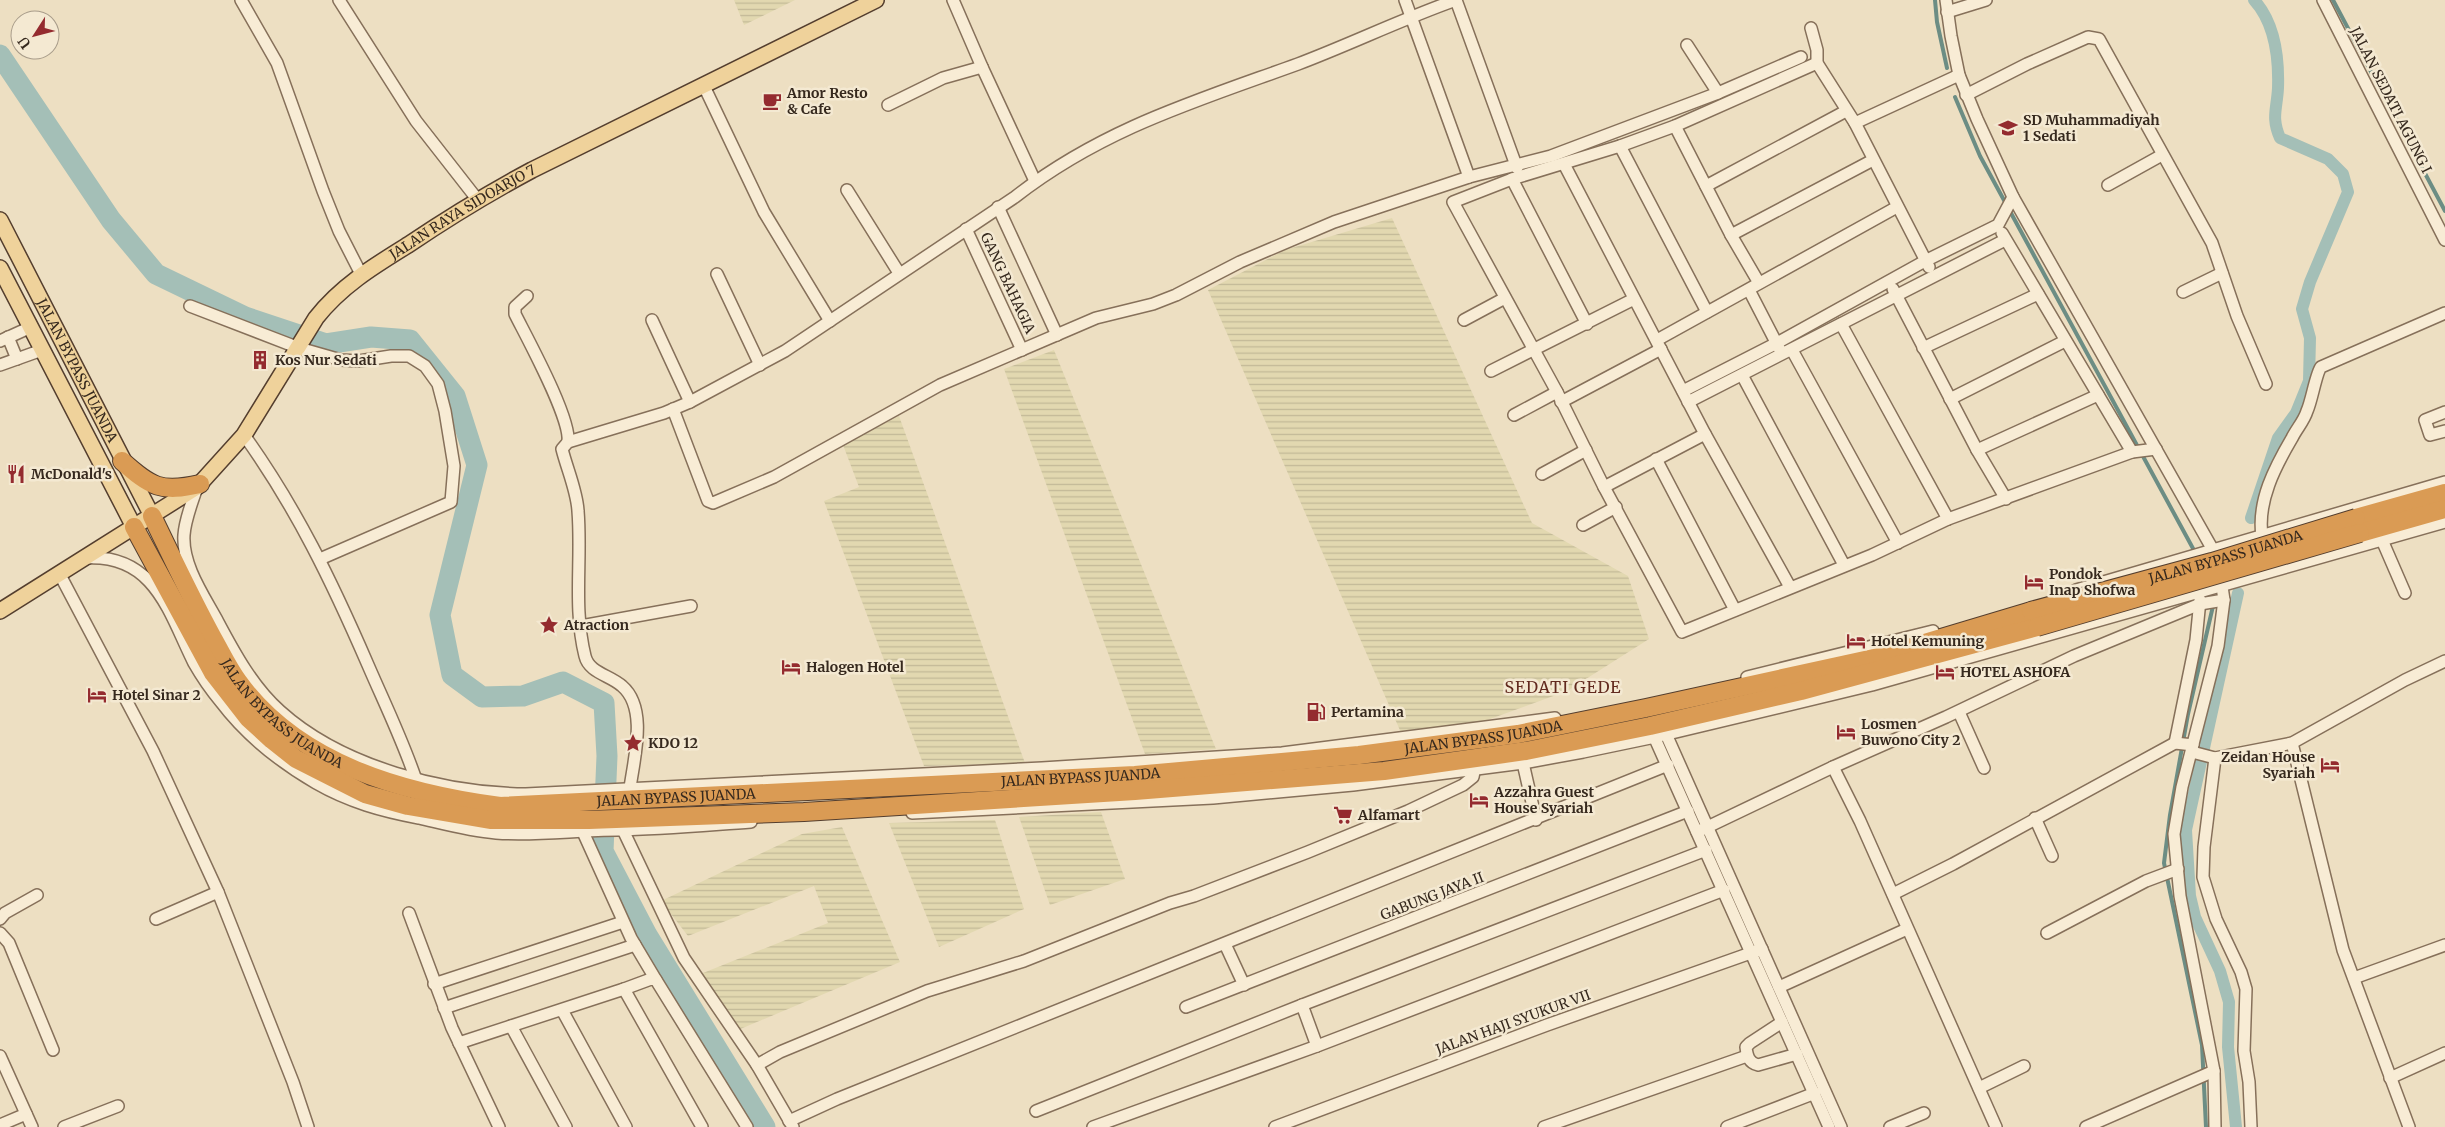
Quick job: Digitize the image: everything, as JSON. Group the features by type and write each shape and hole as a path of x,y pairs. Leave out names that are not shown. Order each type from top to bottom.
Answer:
{"highway":[{"path":"122,461 142,479 164,489 198,486"},
{"name":"JALAN BYPASS JUANDA","path":"152,516 230,670 263,709 288,731 322,754 357,771 410,780 457,800 500,806 624,792 1012,775 1135,782 1369,773 1657,733 1980,649 2031,627 2358,526 2445,493"},
{"name":"JALAN BYPASS JUANDA","path":"2358,526 2445,509"},
{"name":"JALAN BYPASS JUANDA","path":"134,527 200,662 261,730 296,759 346,792 365,794 408,806 490,820 587,828 1003,804 1135,782 1518,734 1646,708 1680,697 1842,660 1988,620 2031,627"}],"main road":[{"name":"JALAN RAYA SIDOARJO 7","path":"0,611 81,558 198,486 244,435 300,346 312,323 326,305 361,274 477,199 703,84 876,0"},
{"name":"JALAN BYPASS JUANDA","path":"0,220 122,461 152,516"},
{"name":"JALAN BYPASS JUANDA","path":"0,268 134,527"}],"street":[{"path":"241,0 277,63 323,191 339,231 361,274"},
{"path":"339,0 416,120 477,199"},
{"path":"953,0 1036,182"},
{"path":"1406,0 1410,16 1469,177"},
{"path":"624,792 636,722 634,702 621,685 588,664 578,597 578,509 562,449 568,442 690,402 760,365 830,321 1036,182 1125,129 1183,104 1355,41 1410,16 1456,0 1515,163 1516,178 1587,324"},
{"path":"1946,0 1959,75 2011,200 2144,451 2203,553 2218,646 2187,747"},
{"path":"1947,12 1986,0"},
{"name":"JALAN SEDATI AGUNG I","path":"2323,0 2445,240"},
{"path":"1811,28 1818,50 1818,64 1854,123 1933,275"},
{"path":"1966,95 2027,64 2088,37 2096,38 2102,43 2212,243 2266,384"},
{"path":"1687,46 1718,93"},
{"path":"673,409 708,501 713,503 774,477 940,385 1096,318 1153,304 1240,262 1334,222 1515,163 1551,156 1718,93 1800,57"},
{"path":"1818,64 1675,126 1620,146 1516,178 1453,202 1534,349 1604,487 1682,632 1898,544 1948,520 2144,451"},
{"path":"888,105 943,78 982,67"},
{"path":"1854,123 1959,75"},
{"path":"703,84 764,212 830,321"},
{"path":"1706,186 1846,111"},
{"path":"1675,126 1730,234 1759,283"},
{"path":"1620,146 1707,312"},
{"path":"2108,185 2162,155"},
{"path":"1730,234 1873,160"},
{"path":"1564,164 1705,434 1790,587"},
{"path":"848,190 899,273"},
{"path":"1685,396 1888,281 1999,221 2011,200"},
{"path":"1514,415 1559,397 1659,345 1707,312 1897,207"},
{"path":"998,208 1057,335"},
{"path":"1999,221 2005,240 2098,395 2144,451"},
{"name":"GANG BAHAGIA","path":"966,229 1022,350"},
{"path":"1685,396 1742,375 1842,324 1895,294 2005,240"},
{"path":"2183,292 2222,273"},
{"path":"717,274 760,365"},
{"path":"1888,281 1977,450 2006,499"},
{"path":"1749,290 1777,343 1787,352 1898,544"},
{"path":"1923,348 2038,294"},
{"path":"528,296 515,307 515,314 541,366 568,430 568,442"},
{"path":"1464,320 1506,298"},
{"path":"1491,371 1634,299"},
{"path":"190,306 341,360 359,361 391,356 409,356 425,366 438,384 454,466 451,502 320,559"},
{"path":"2262,536 2260,524 2263,502 2275,470 2307,412 2316,387 2317,372 2321,367 2445,313"},
{"path":"652,320 690,402"},
{"path":"1842,324 1948,520"},
{"path":"18,359 4,339 31,327"},
{"path":"1950,399 2065,340"},
{"path":"0,365 42,350"},
{"path":"1742,375 1844,565"},
{"path":"1977,450 2098,395"},
{"path":"2445,412 2426,419 2425,422 2430,435 2445,431"},
{"path":"1604,487 1705,434"},
{"path":"244,435 272,474 306,531 320,559 341,604 410,780"},
{"path":"1542,474 1586,450"},
{"path":"1656,459 1736,610"},
{"path":"1988,620 2203,553 2445,482"},
{"path":"198,486 184,535 187,562 230,645 250,677 280,711 310,734 354,759 410,780"},
{"path":"1584,525 1616,507"},
{"path":"1703,830 1833,766 1959,712 2074,656 2210,596 2382,540 2445,522"},
{"path":"2382,540 2405,593"},
{"path":"81,558 103,557 133,567 141,573 154,586 164,601 200,662"},
{"path":"59,573 153,751 218,892 293,1082 308,1127"},
{"path":"2031,627 2210,596"},
{"path":"2210,596 2196,640 2187,747 2170,872 2180,896 2215,1127"},
{"path":"581,626 692,606"},
{"path":"1893,894 1953,864 2035,818 2187,747 2213,757 2292,743 2405,680 2444,662"},
{"path":"1135,782 1282,753 1355,742 1454,732 1556,718 1680,697"},
{"path":"1646,708 1703,830 1756,951 1782,1022 1815,1093 1841,1127"},
{"path":"1959,712 1984,768"},
{"path":"1135,782 1213,798 1353,785 1475,767 1523,763 1657,733"},
{"path":"1657,733 1688,812 1703,830 1706,850 1724,890 1756,951 1779,987 1828,1110 1830,1127"},
{"path":"2292,743 2343,950 2409,1127"},
{"path":"2213,757 2203,877 2216,919 2241,972 2246,989 2244,1051 2249,1082 2251,1127"},
{"path":"1523,763 1536,820"},
{"path":"623,826 684,958 757,1065 791,1124 837,1099 1536,820 1668,765"},
{"path":"1833,766 1893,894 1996,1127"},
{"path":"757,1065 780,1052 927,991 1024,961 1408,811 1463,785 1473,777 1475,767"},
{"name":"GABUNG JAYA II","path":"1186,1008 1688,812"},
{"path":"2035,818 2052,856"},
{"path":"587,828 635,945 747,1127"},
{"path":"1036,1111 1302,1005 1706,850"},
{"path":"2047,933 2170,872"},
{"path":"1093,1127 1317,1046 1724,890"},
{"path":"156,919 218,892"},
{"path":"0,919 5,913 37,894"},
{"path":"409,913 444,1008 499,1127"},
{"path":"434,984 624,922"},
{"path":"1779,987 1907,929"},
{"path":"0,933 8,943 53,1050"},
{"path":"1225,944 1244,985"},
{"path":"444,1008 635,945"},
{"path":"2354,978 2445,945"},
{"name":"JALAN HAJI SYUKUR VII","path":"1275,1127 1547,1025 1756,951"},
{"path":"459,1043 651,979 656,980"},
{"path":"624,989 702,1127"},
{"path":"1302,1005 1317,1046"},
{"path":"562,1010 626,1127"},
{"path":"1782,1022 1750,1043 1746,1047 1747,1056 1752,1064 1758,1065 1797,1054"},
{"path":"510,1026 566,1127"},
{"path":"2390,1078 2445,1053"},
{"path":"0,1056 32,1127"},
{"path":"1544,1127 1747,1056"},
{"path":"1979,1088 2024,1066"},
{"path":"2086,1127 2208,1074"},
{"path":"1727,1127 1815,1093"},
{"path":"64,1127 118,1106"},
{"path":"1890,1127 1924,1113"},
{"path":"0,1125 26,1114"}],"shaded area":[{"path":"734,0 795,0 744,25"},
{"path":"1392,218 1532,523 1628,576 1649,639 1567,691 1479,723 1402,735 1208,290 1285,250"},
{"path":"1054,350 1216,749 1145,754 1004,369"},
{"path":"899,416 1025,763 924,766 824,501 859,487 843,445"},
{"path":"1101,812 1125,879 1050,905 1019,817"},
{"path":"995,820 1024,909 939,947 889,823"},
{"path":"842,827 900,962 738,1030 698,975 828,923 814,886 688,936 661,901 802,834"}],"waterway":[{"path":"1935,0 1937,22 1947,68"},
{"path":"2251,518 2278,438 2296,413 2309,381 2310,338 2302,309 2310,282 2348,192 2343,174 2328,159 2280,138 2275,118 2278,77 2274,41 2267,19 2254,0"},
{"path":"2333,0 2445,211"},
{"path":"0,55 111,220 156,274 245,317 326,344 371,337 410,340 455,396 477,465 440,615 452,675 482,697 523,696 563,682 604,703 607,756 603,851 647,935 765,1127"},
{"path":"1955,97 1980,156 2196,554"},
{"path":"2206,1127 2202,1045 2164,863 2170,815 2188,714 2213,606 2209,591"},
{"path":"2236,1127 2228,1047 2229,1002 2220,971 2195,917 2190,896 2186,830 2238,593"}],"place":[{"name":"Amor Resto & Cafe","path":"772,101"},
{"name":"SD Muhammadiyah 1 Sedati","path":"2008,128"},
{"name":"Kos Nur Sedati","path":"260,360"},
{"name":"McDonald's","path":"16,474"},
{"name":"Pondok Inap Shofwa","path":"2034,582"},
{"name":"Atraction","path":"549,625"},
{"name":"Hotel Kemuning","path":"1856,641"},
{"name":"Halogen Hotel","path":"791,667"},
{"name":"HOTEL ASHOFA","path":"1945,672"},
{"name":"Hotel Sinar 2","path":"97,695"},
{"name":"Pertamina","path":"1316,712"},
{"name":"Losmen Buwono City 2","path":"1846,732"},
{"name":"KDO 12","path":"633,743"},
{"name":"Zeidan House Syariah","path":"2330,765"},
{"name":"Azzahra Guest House Syariah","path":"1479,800"},
{"name":"Alfamart","path":"1343,815"}],"district":[{"name":"SEDATI GEDE","path":"1563,687"}]}
